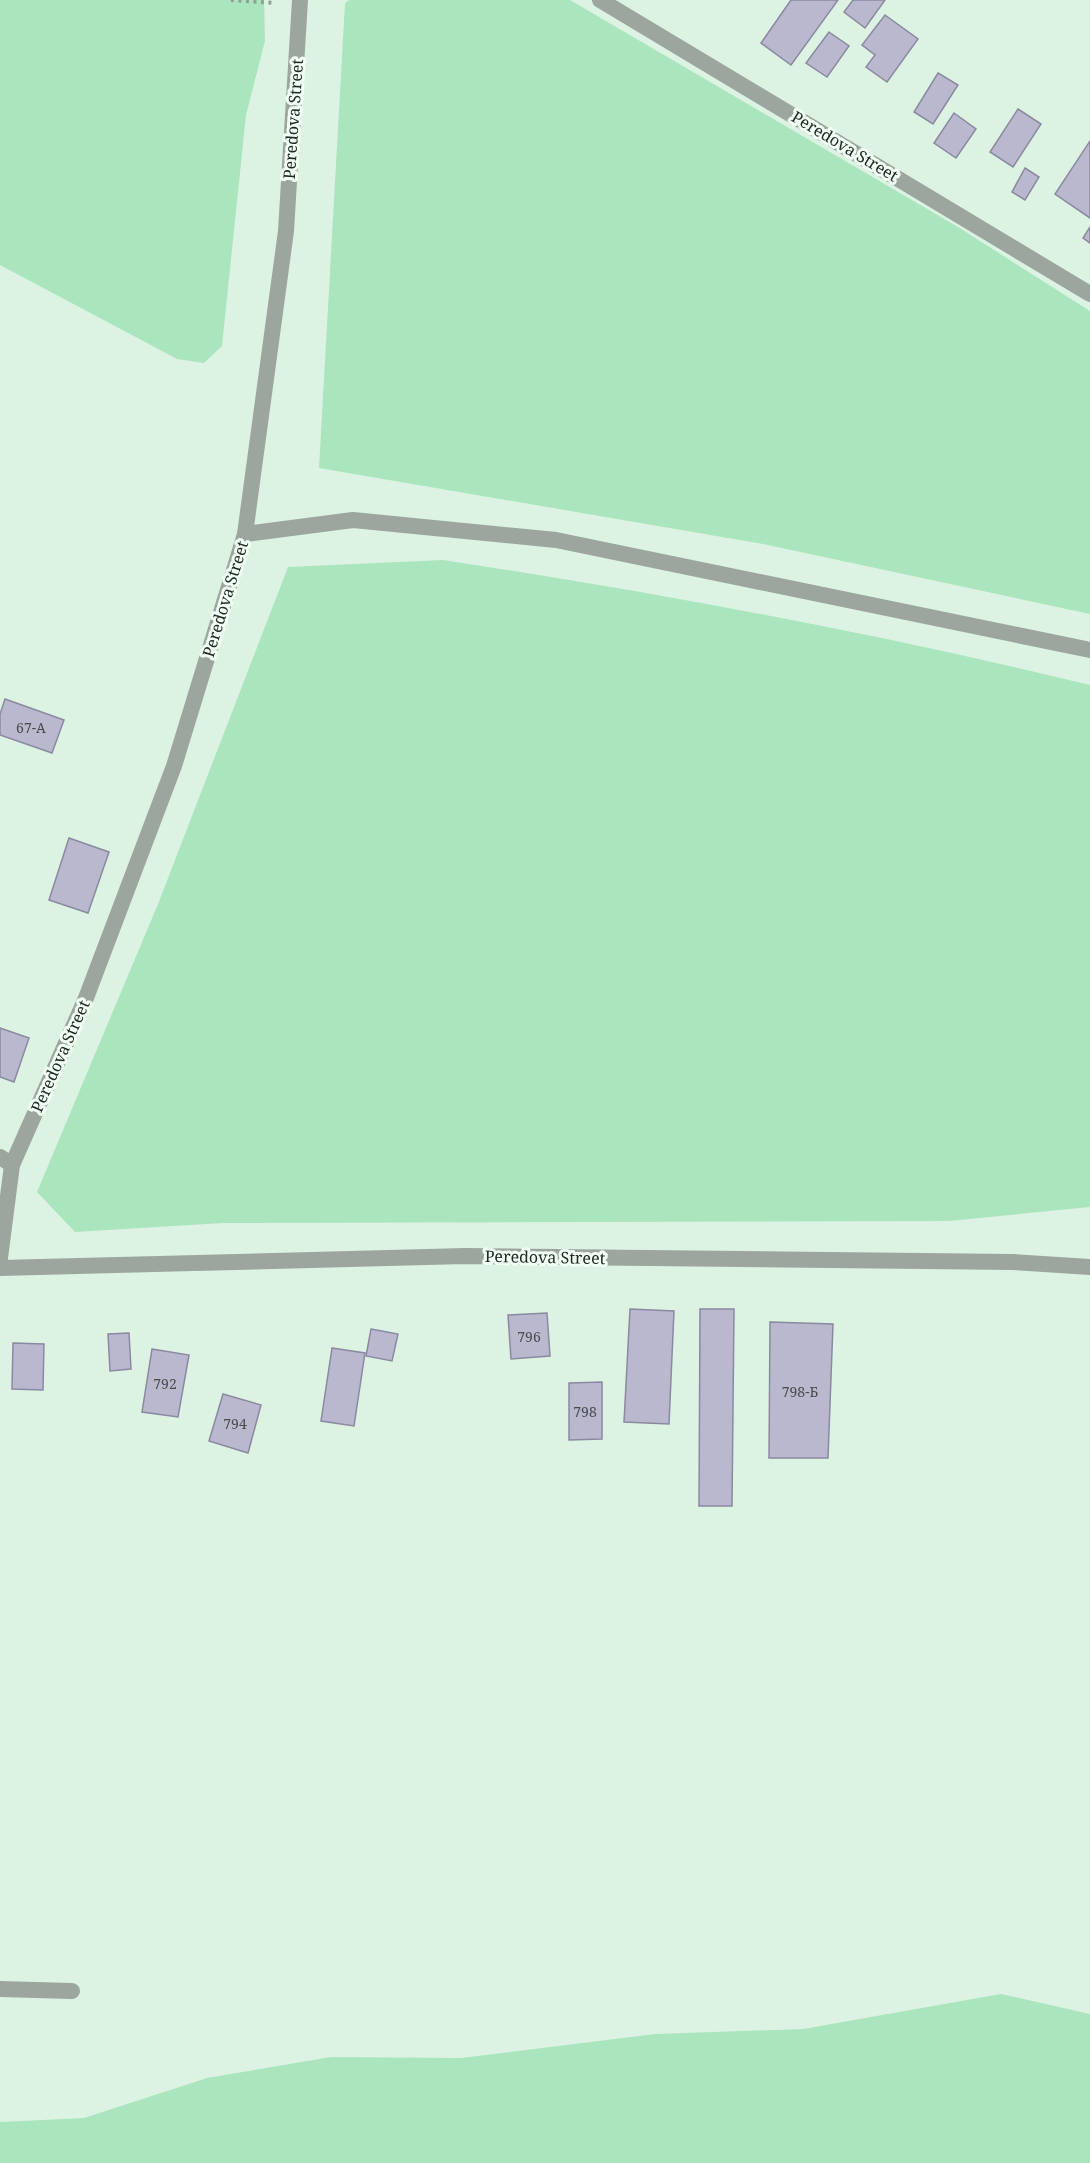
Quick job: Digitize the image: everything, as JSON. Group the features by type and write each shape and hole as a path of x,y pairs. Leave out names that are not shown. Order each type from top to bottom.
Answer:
{"street":[{"name":"Peredova Street","path":"600,0 1090,294"},
{"name":"Peredova Street","path":"0,1258 6,1161 86,998 174,766 245,534 286,231 300,2"},
{"path":"245,534 353,520 556,540 1090,650"},
{"name":"Peredova Street","path":"0,1268 465,1256 1013,1262 1090,1267"},
{"path":"0,1989 72,1991"}],"path":[{"path":"231,0 300,2"}],"green space":[{"path":"0,0 264,0 265,41 246,115 222,346 204,363 177,359 0,265"},
{"path":"349,0 570,0 958,227 1090,311 1090,614 763,544 319,468 345,3"},
{"path":"443,560 768,615 929,648 1090,685 1090,1207 949,1221 223,1223 75,1232 37,1192 158,904 288,567"},
{"path":"1001,1994 1090,2014 1090,2163 0,2163 0,2122 84,2118 207,2078 331,2057 461,2058 655,2034 803,2029"}],"building":[{"path":"791,0 838,0 791,65 761,43"},
{"path":"853,0 885,0 865,28 844,12"},
{"path":"885,15 918,39 887,82 866,67 875,55 862,45"},
{"path":"829,32 849,46 827,77 806,63"},
{"path":"938,73 958,85 933,124 914,112"},
{"path":"1018,109 1041,124 1013,167 990,152"},
{"path":"954,113 976,129 956,158 934,143"},
{"path":"1090,141 1090,218 1055,194"},
{"path":"1025,168 1039,177 1025,200 1012,192"},
{"path":"1090,227 1090,243 1083,238"},
{"path":"5,699 64,720 52,753 0,735 0,714"},
{"path":"69,838 109,852 88,913 49,900"},
{"path":"0,1028 29,1038 14,1082 0,1077"},
{"path":"630,1309 674,1311 669,1424 624,1422"},
{"path":"700,1309 734,1309 732,1506 699,1506"},
{"path":"547,1313 550,1356 511,1359 508,1315"},
{"path":"770,1322 833,1324 828,1458 769,1458"},
{"path":"371,1329 398,1334 392,1361 366,1356"},
{"path":"129,1333 131,1369 110,1371 108,1334"},
{"path":"13,1343 44,1344 43,1390 12,1389"},
{"path":"332,1348 365,1353 354,1426 321,1421"},
{"path":"152,1349 189,1355 178,1417 142,1412"},
{"path":"602,1382 602,1439 569,1440 569,1383"},
{"path":"223,1394 261,1405 248,1453 209,1441"}]}
